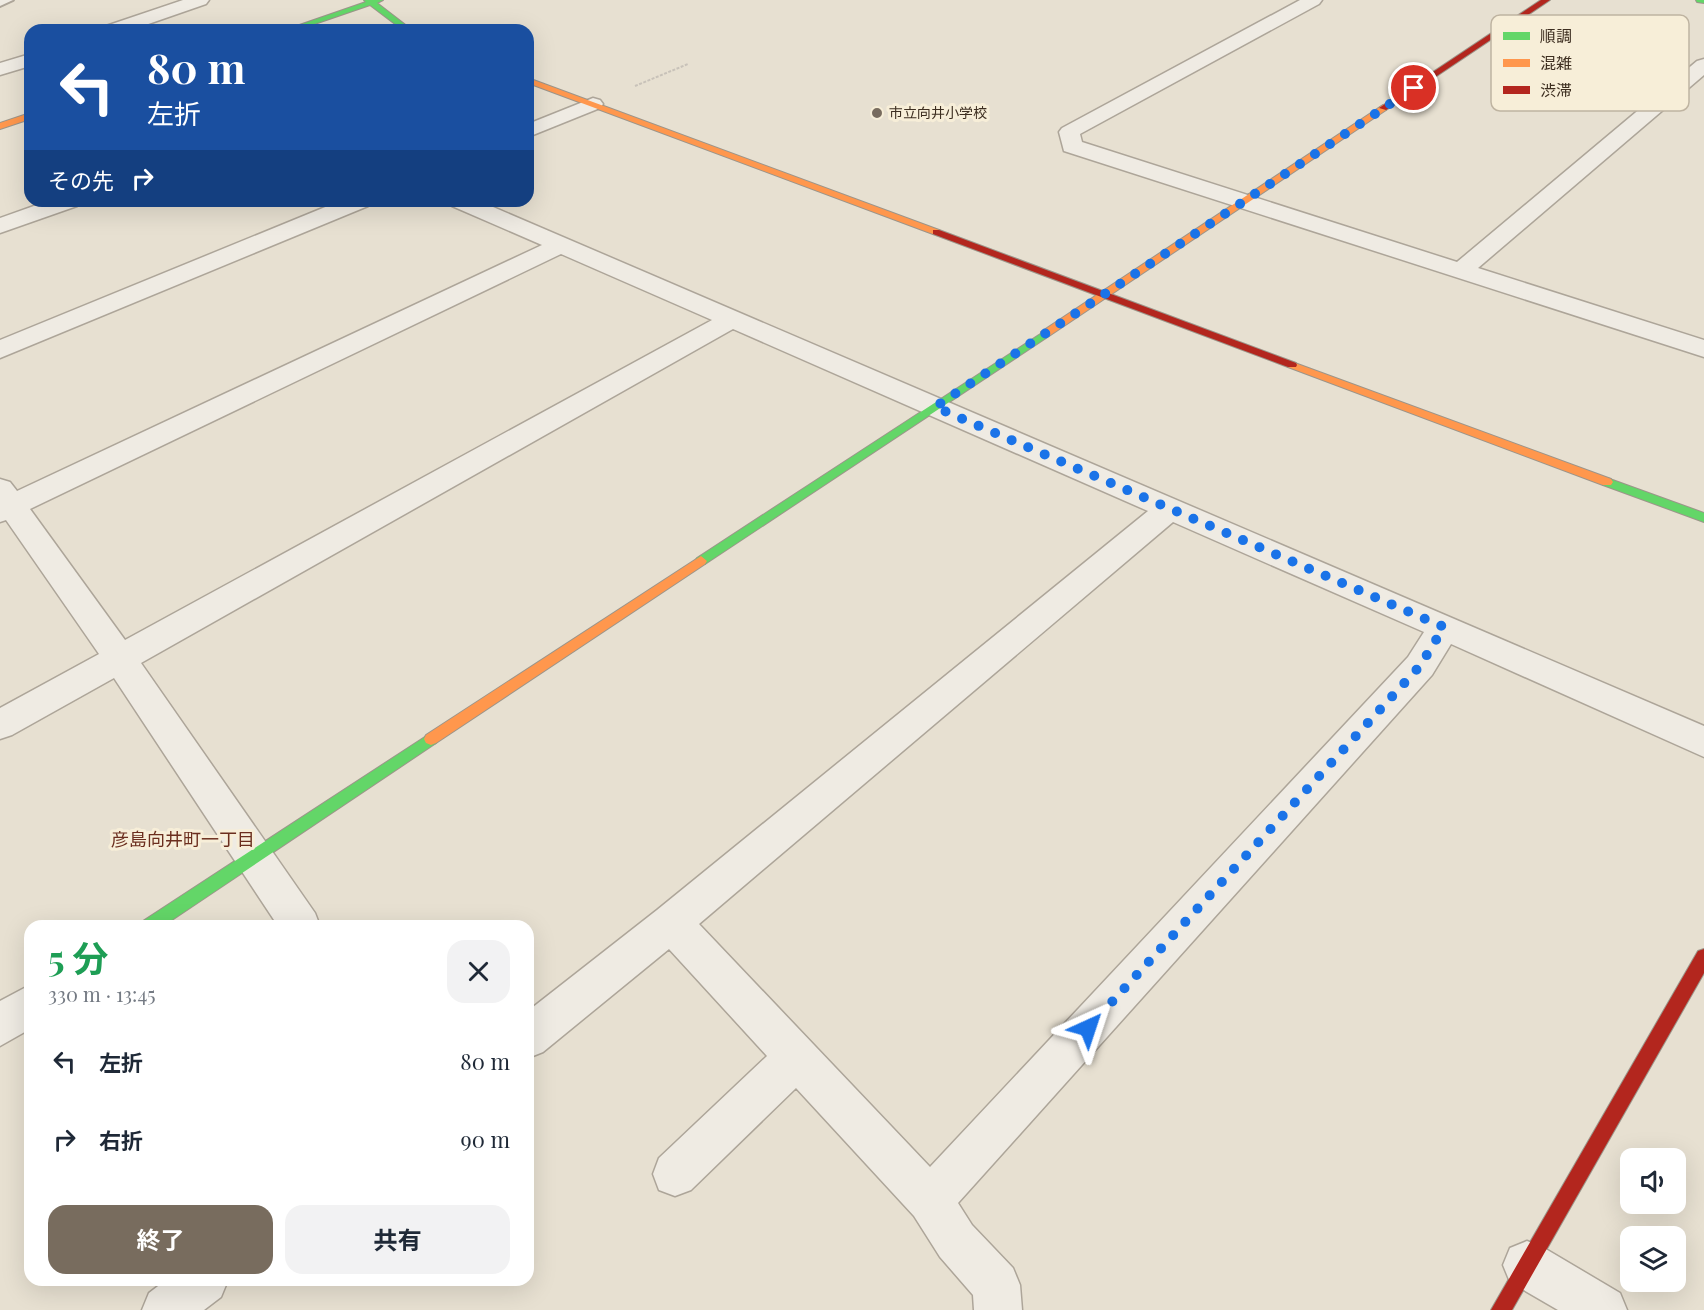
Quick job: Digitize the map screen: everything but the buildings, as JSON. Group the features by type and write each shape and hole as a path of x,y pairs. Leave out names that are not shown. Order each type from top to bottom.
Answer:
{"street":[{"path":"130,24 200,0"},
{"path":"1313,0 1069,132 1072,146 1702,347"},
{"path":"1524,15 1546,0"},
{"path":"306,24 372,1 401,24"},
{"path":"158,920 1491,37"},
{"path":"0,69 24,62"},
{"path":"1689,78 1704,65"},
{"path":"534,82 1704,518"},
{"path":"534,129 593,104"},
{"path":"1461,271 1650,111"},
{"path":"0,126 24,118"},
{"path":"0,226 52,207"},
{"path":"0,351 346,207"},
{"path":"474,207 1171,508 1704,742"},
{"path":"298,920 120,659 4,502 561,245"},
{"path":"0,725 733,319"},
{"path":"534,1032 671,923 1171,508"},
{"path":"930,1200 1420,666 1444,627"},
{"path":"671,923 930,1200 956,1241 996,1286 998,1310"},
{"path":"1501,1310 1704,957"},
{"path":"0,1025 24,1009"},
{"path":"675,1174 797,1057"},
{"path":"1527,1265 1603,1310"},
{"path":"166,1310 196,1286"}],"lane":[{"path":"0,2 7,0"}],"path":[{"path":"593,104 688,64"}],"traffic: fast":[{"path":"368,0 400,24"},
{"path":"307,24 379,0"},
{"path":"1700,0 1704,1"},
{"path":"701,561 1045,334"},
{"path":"1607,482 1704,518"},
{"path":"158,920 431,739"}],"traffic: slow":[{"path":"534,82 936,232"},
{"path":"1045,334 1383,108"},
{"path":"0,126 24,118"},
{"path":"1292,365 1607,482"},
{"path":"431,739 701,561"}],"traffic: jam":[{"path":"1523,15 1546,0"},
{"path":"1383,108 1491,36"},
{"path":"936,232 1292,365"},
{"path":"1501,1310 1704,957"}],"place":[{"name":"市立向井小学校","path":"877,113"}],"district":[{"name":"彦島向井町一丁目","path":"183,840"}],"route":[{"path":"1088,1028 1420,666 1444,627 935,407 1414,88"}]}
